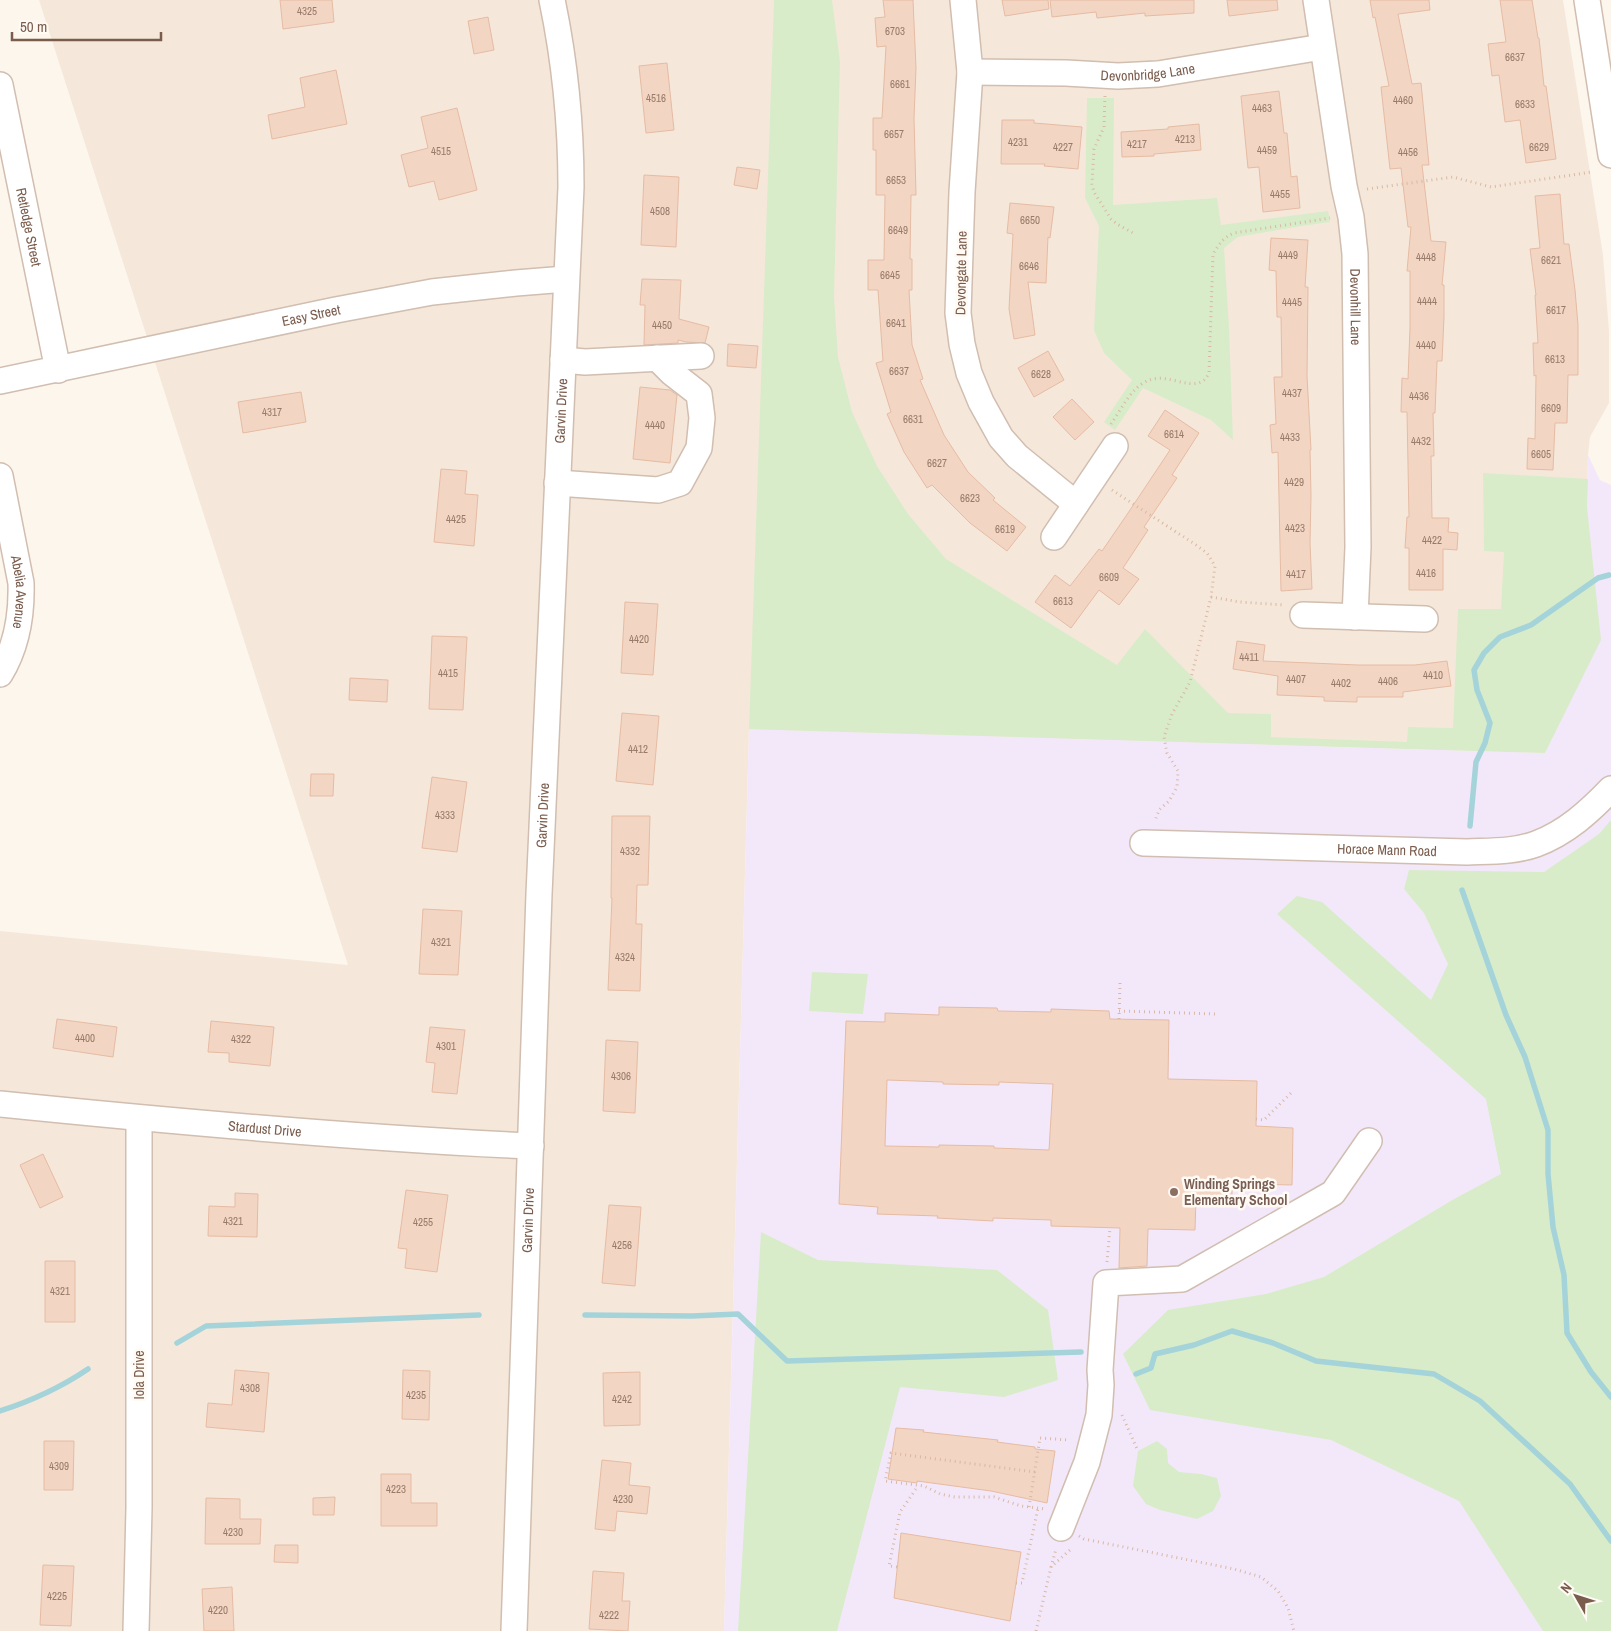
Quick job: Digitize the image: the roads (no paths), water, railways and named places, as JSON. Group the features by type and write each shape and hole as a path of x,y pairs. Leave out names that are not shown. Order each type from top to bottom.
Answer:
{"street":[{"name":"Garvin Drive","path":"514,1631 539,887 571,154 566,87 552,0"},
{"name":"Devongate Lane","path":"963,0 970,72 962,192 958,313 962,344 981,402 1001,438 1018,456 1076,504"},
{"name":"Devonhill Lane","path":"1316,0 1344,186 1351,217 1355,254 1358,548 1355,617"},
{"path":"1587,0 1611,155"},
{"name":"Devonbridge Lane","path":"970,72 1118,76 1158,74 1322,47"},
{"name":"Retledge Street","path":"0,86 58,370"},
{"name":"Easy Street","path":"0,381 336,310 432,292 566,279"},
{"path":"563,360 585,362 701,356"},
{"path":"557,483 658,490 680,483 699,448 702,418 698,394 657,358"},
{"path":"1054,537 1076,504 1112,437"},
{"name":"Abelia Avenue","path":"0,476 21,583 22,600 17,634 12,650 0,674"},
{"path":"1298,610 1355,617 1426,619"},
{"name":"Horace Mann Road","path":"1149,833 1467,852 1506,850 1536,844 1566,829 1611,789"},
{"name":"Stardust Drive","path":"0,1104 139,1118 418,1141 531,1146"},
{"name":"Iola Drive","path":"136,1631 139,1508 139,1118"},
{"path":"1066,1531 1099,1415 1106,1283 1182,1279 1333,1193 1369,1141"}],"waterway":[{"path":"1470,826 1476,762 1485,743 1490,723 1477,690 1474,670 1484,653 1500,637 1531,625 1598,578 1609,575"},
{"path":"1462,890 1506,1015 1525,1057 1548,1130 1548,1174 1553,1227 1564,1275 1567,1333 1591,1372 1611,1397"},
{"path":"585,1315 692,1316 738,1314 787,1361 1081,1352"},
{"path":"177,1343 206,1326 479,1315"},
{"path":"1136,1374 1151,1368 1155,1354 1194,1345 1232,1331 1273,1343 1316,1361 1434,1374 1480,1401 1570,1484 1611,1541"},
{"path":"0,1411 45,1393 88,1369"}],"place":[{"name":"Winding Springs Elementary School","path":"1174,1192"}]}
